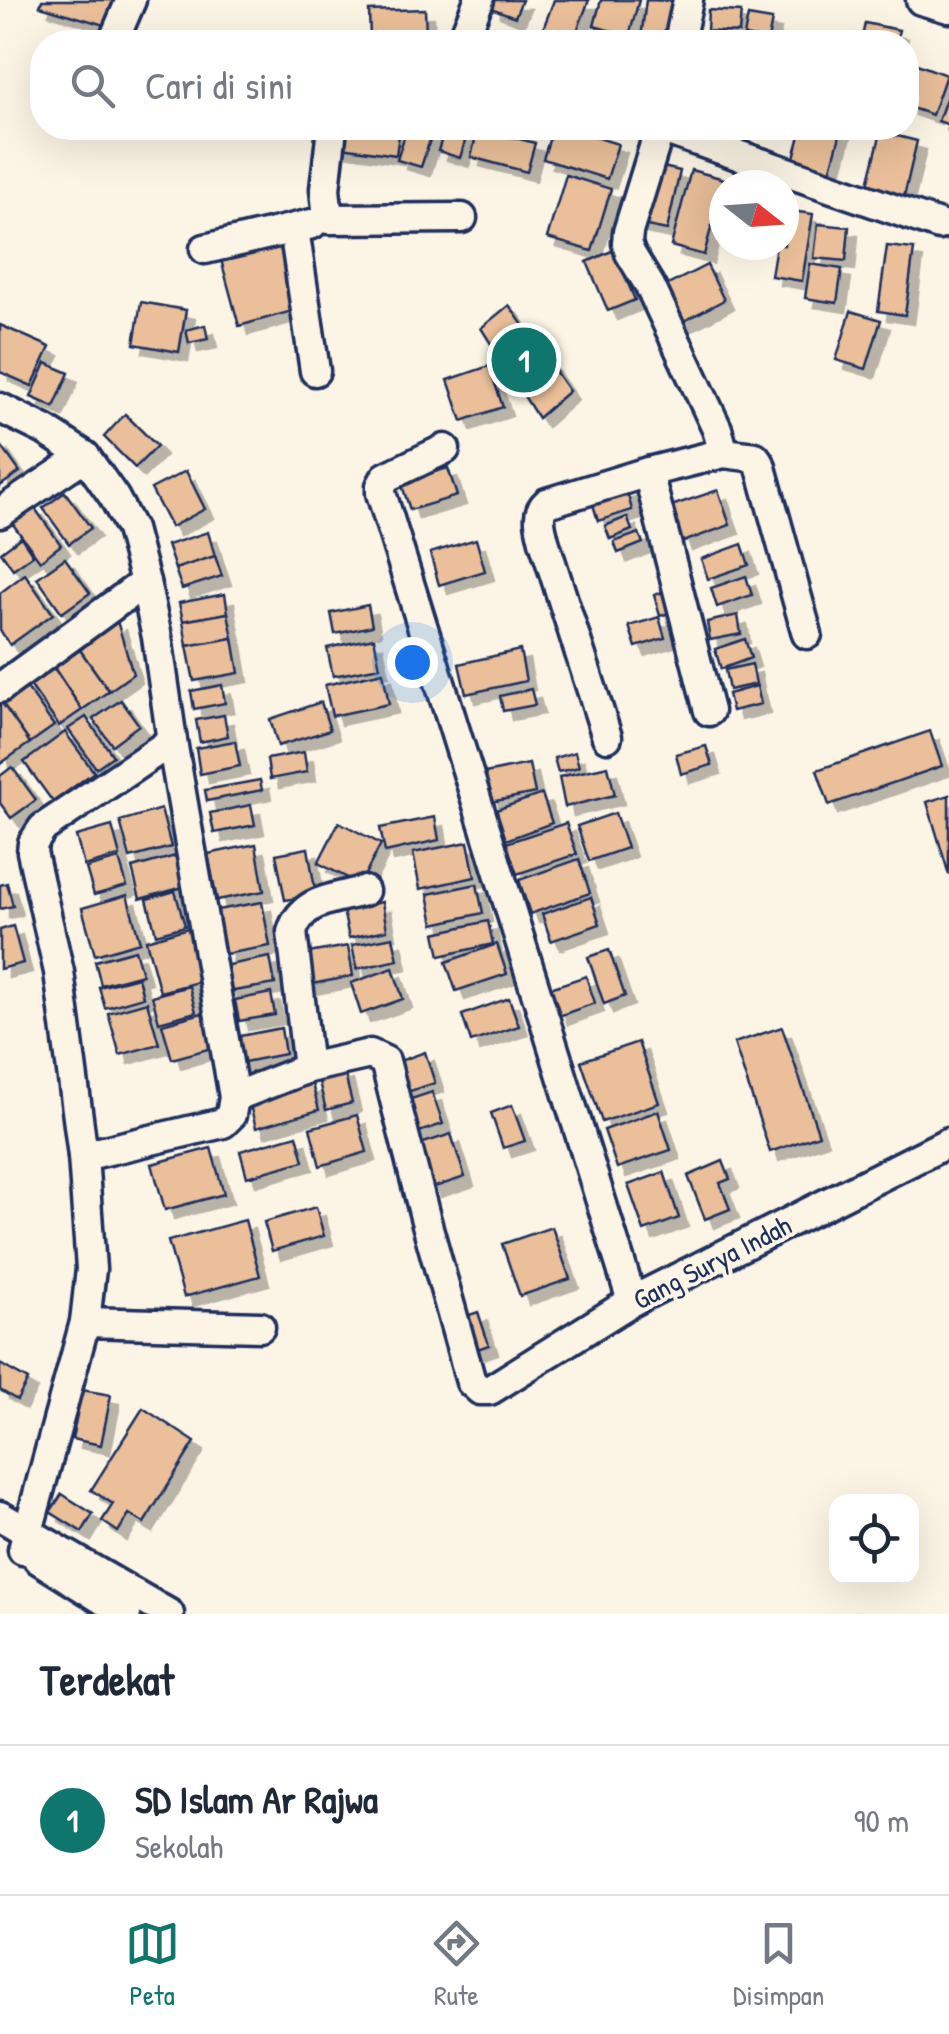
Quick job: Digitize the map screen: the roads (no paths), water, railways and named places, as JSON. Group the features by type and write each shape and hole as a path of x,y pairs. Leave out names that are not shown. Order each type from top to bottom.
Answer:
{"street":[{"path":"118,30 131,0"},
{"path":"467,30 479,0"},
{"path":"682,30 688,0"},
{"path":"920,0 949,8"},
{"path":"328,219 326,178 331,140"},
{"path":"656,140 627,243 702,396 724,453"},
{"path":"695,140 939,225"},
{"path":"205,249 328,219 462,218"},
{"path":"294,229 315,371"},
{"path":"0,408 46,430 84,456 131,528 146,582 234,1097 231,1114 223,1123 83,1156"},
{"path":"444,449 386,477 380,493 632,1302"},
{"path":"607,737 544,540 539,514 547,504 724,453 755,457 807,634"},
{"path":"0,513 84,456"},
{"path":"648,472 709,711"},
{"path":"0,688 146,582"},
{"path":"17,1540 85,1322 91,1269 83,1156 58,972 33,844 43,828 172,741"},
{"path":"234,1097 308,1068 292,932 296,918 310,906 364,891"},
{"name":"Gang Surya Indah","path":"308,1068 370,1054 385,1061 472,1382 480,1390 490,1390 632,1302 949,1142"},
{"path":"85,1322 260,1327"},
{"path":"0,1516 17,1540 126,1614"},
{"path":"17,1540 168,1614"}],"place":[{"name":"SD Islam Ar Rajwa","path":"524,360"}]}
